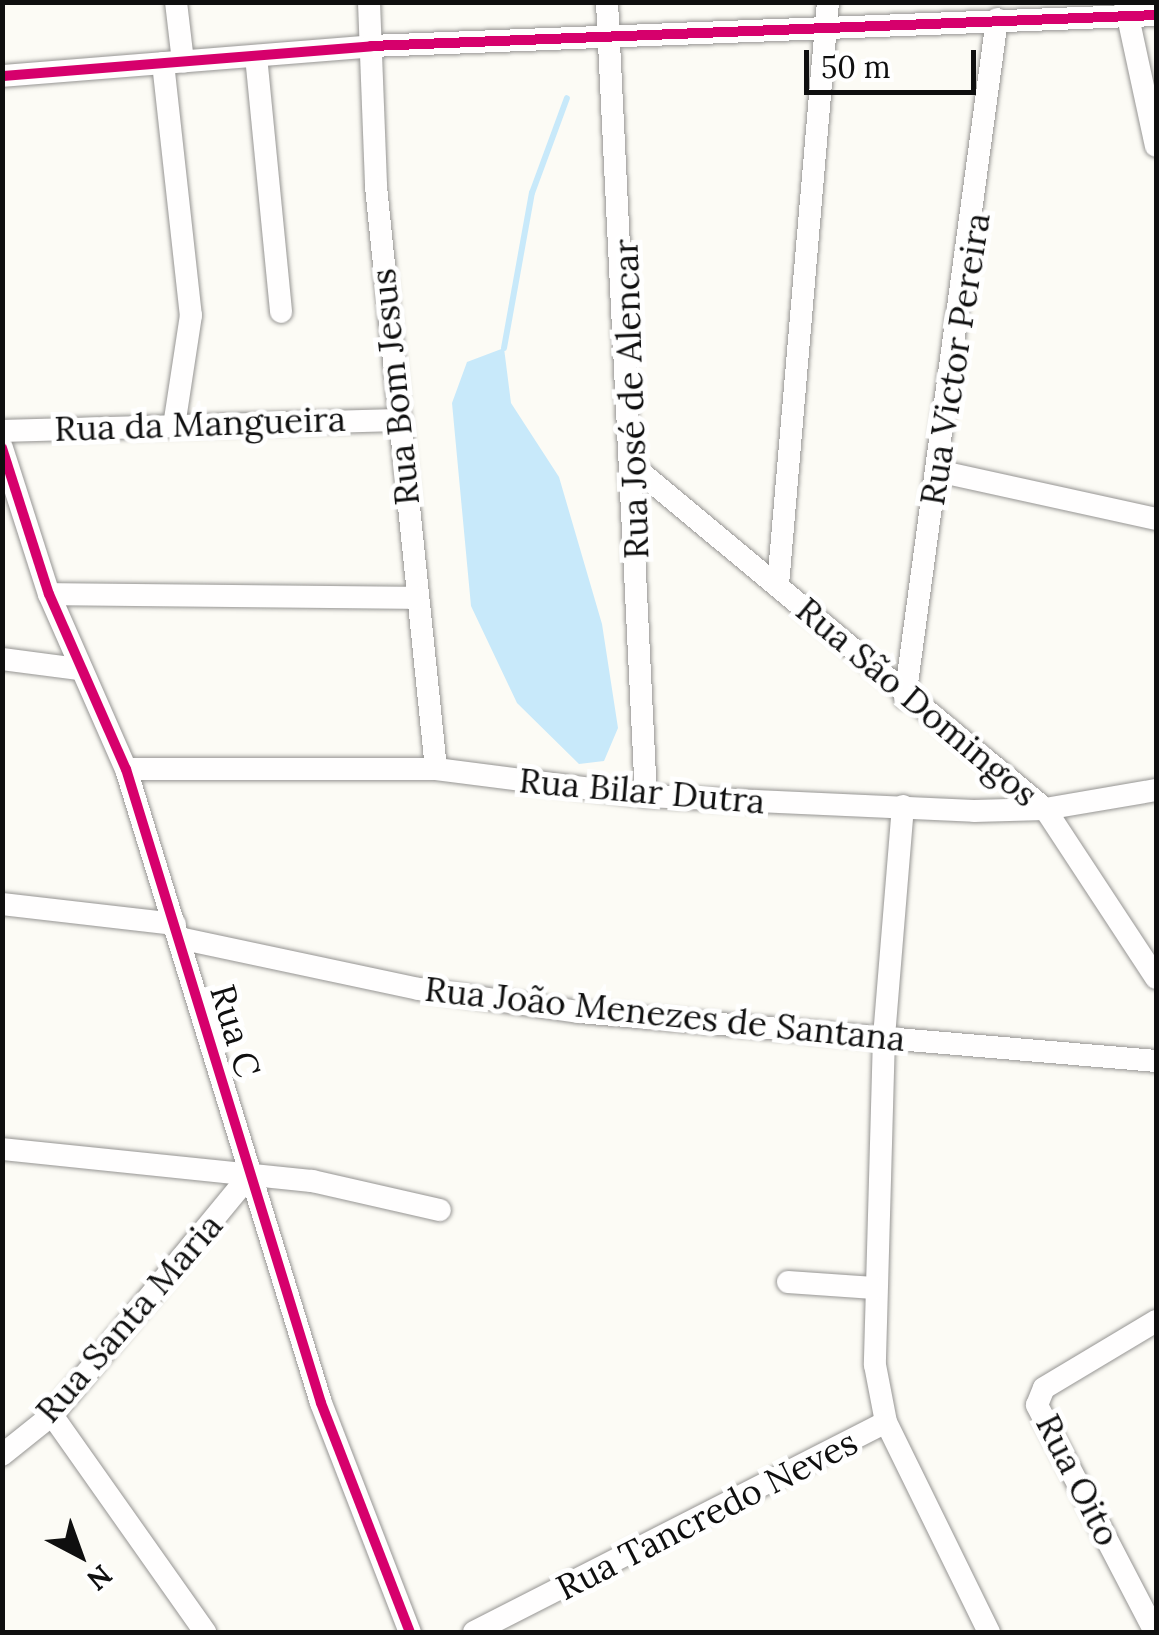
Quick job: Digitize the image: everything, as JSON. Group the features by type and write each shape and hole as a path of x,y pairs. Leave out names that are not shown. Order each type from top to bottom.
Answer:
{"street":[{"path":"175,420 192,316 173,63 176,2"},
{"name":"Rua Bom Jesus","path":"369,2 397,420 436,770"},
{"name":"Rua José de Alencar","path":"607,2 633,466 646,796"},
{"path":"2,50 4,76 371,46 608,36 829,14 945,11 997,19 1125,9 1156,15"},
{"path":"1125,9 1156,146"},
{"path":"778,585 829,14"},
{"name":"Rua Victor Pereira","path":"906,698 997,19"},
{"path":"256,56 280,312"},
{"name":"Rua da Mangueira","path":"2,431 175,420 397,420"},
{"name":"Rua C","path":"2,448 49,594 126,769 320,1402 410,1632"},
{"name":"Rua São Domingos","path":"633,466 778,585 906,698 1045,810 1156,978"},
{"path":"938,470 1156,519"},
{"path":"49,594 416,598"},
{"path":"2,659 79,669"},
{"name":"Rua Bilar Dutra","path":"126,769 436,770 646,796 1045,810 1156,790"},
{"path":"903,806 884,1036 874,1288 886,1422 989,1632"},
{"name":"Rua João Menezes de Santana","path":"2,904 177,931 497,1001 1156,1061"},
{"path":"3,1151 250,1176 440,1210"},
{"name":"Rua Santa Maria","path":"2,1455 52,1415 250,1176"},
{"path":"788,1282 874,1288"},
{"name":"Rua Oito","path":"1156,1321 1050,1384 1038,1409 1156,1632"},
{"path":"52,1415 205,1632"},
{"name":"Rua Tancredo Neves","path":"474,1632 886,1422"}],"water":[{"path":"504,348 511,403 559,477 602,624 618,728 604,761 579,764 517,703 471,606 452,403 467,362"}],"waterway":[{"path":"504,348 532,193 567,98"}],"cycle path":[{"path":"2,76 371,46 1156,15"},
{"path":"2,448 49,594 126,769 321,1403 410,1632"}]}
